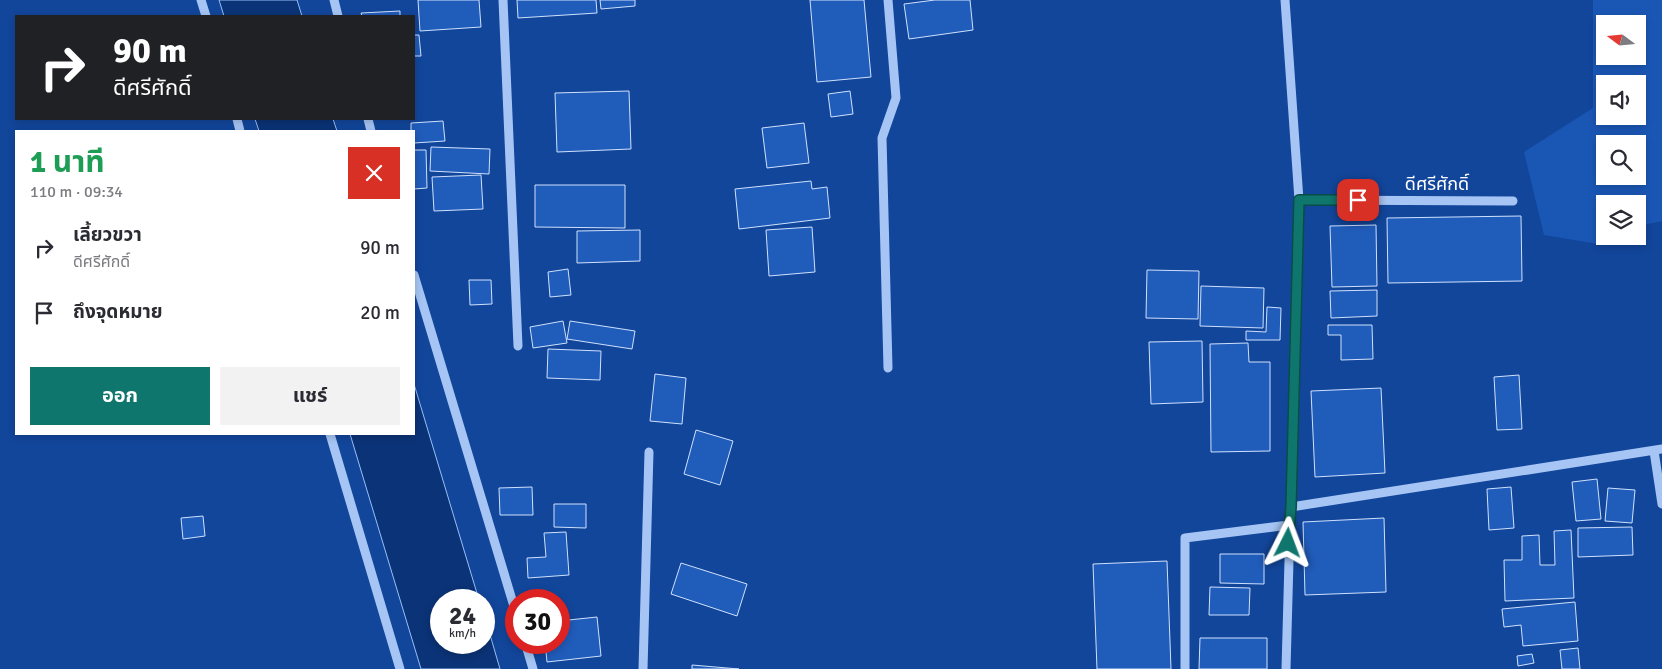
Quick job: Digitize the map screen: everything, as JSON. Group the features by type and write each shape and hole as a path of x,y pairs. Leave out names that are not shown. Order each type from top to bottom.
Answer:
{"street":[{"path":"201,0 206,15"},
{"path":"334,0 338,15"},
{"path":"503,0 518,346"},
{"path":"888,0 896,98 882,138 888,368"},
{"path":"1285,0 1299,200 1286,669"},
{"name":"ดีศรีศักดิ์","path":"1299,200 1513,201"},
{"path":"415,278 509,589"},
{"path":"330,435 400,669"},
{"path":"1291,507 1658,450 1662,504"},
{"path":"643,669 648,452"},
{"path":"1185,669 1186,538 1289,525"},
{"path":"529,654 533,669"}],"shaded area":[{"path":"219,0 297,0 302,15 224,15"},
{"path":"1593,0 1662,0 1662,221 1646,224 1646,195 1596,195 1596,244 1544,235 1524,152 1593,108"},
{"path":"255,120 333,120 337,130 259,130"},
{"path":"415,387 476,589 430,589 430,654 495,654 495,652 500,669 421,669 350,435 415,435"}],"building":[{"path":"418,0 479,0 481,27 420,31"},
{"path":"517,0 596,0 597,13 518,18"},
{"path":"600,0 635,0 635,6 601,9"},
{"path":"810,0 864,0 871,77 817,82"},
{"path":"935,0 970,0 973,30 909,39 904,4"},
{"path":"400,11 400,15 362,15 361,13"},
{"path":"415,35 419,35 421,56 415,56"},
{"path":"629,91 631,149 557,152 555,93"},
{"path":"850,91 853,114 831,117 828,94"},
{"path":"443,121 445,141 415,143 415,130 411,130 411,123"},
{"path":"804,123 809,163 767,168 762,128"},
{"path":"431,147 490,149 489,174 430,171"},
{"path":"415,150 426,150 427,188 415,189"},
{"path":"481,175 483,209 434,211 432,177"},
{"path":"811,181 812,189 827,187 830,218 739,229 735,189"},
{"path":"535,185 625,185 625,228 535,227"},
{"path":"1521,216 1522,281 1388,283 1387,218"},
{"path":"1376,225 1377,286 1332,287 1330,226"},
{"path":"812,227 815,272 769,276 766,230"},
{"path":"640,230 640,261 577,263 577,231"},
{"path":"568,269 571,295 550,297 548,272"},
{"path":"1147,270 1199,271 1198,319 1146,318"},
{"path":"469,280 491,280 492,304 470,305"},
{"path":"1201,286 1264,288 1263,328 1200,326"},
{"path":"1377,290 1377,316 1331,318 1330,291"},
{"path":"1267,307 1281,308 1280,340 1246,340 1246,331 1266,332"},
{"path":"563,321 567,343 533,348 530,327"},
{"path":"570,321 635,331 632,349 567,339"},
{"path":"1328,325 1372,325 1373,359 1341,360 1341,335 1328,335"},
{"path":"1202,341 1203,402 1151,404 1149,342"},
{"path":"1248,343 1249,362 1270,362 1270,451 1211,452 1210,344"},
{"path":"548,349 601,351 600,380 547,378"},
{"path":"655,374 686,378 682,424 650,421"},
{"path":"1519,375 1522,429 1497,430 1494,377"},
{"path":"1381,388 1385,473 1315,477 1311,391"},
{"path":"696,430 733,441 720,485 684,474"},
{"path":"1597,479 1601,519 1576,521 1572,482"},
{"path":"532,487 533,515 500,515 499,488"},
{"path":"1511,487 1514,528 1489,530 1487,489"},
{"path":"1608,488 1635,490 1632,523 1605,521"},
{"path":"554,504 586,504 586,528 554,527"},
{"path":"203,516 205,536 183,539 181,518"},
{"path":"1384,518 1386,592 1305,595 1303,522"},
{"path":"1632,527 1633,555 1578,557 1578,528"},
{"path":"1571,530 1574,598 1505,601 1504,560 1522,560 1522,536 1539,535 1540,565 1555,565 1554,531"},
{"path":"566,532 569,575 528,578 527,558 546,557 544,533"},
{"path":"1220,554 1264,554 1264,584 1220,583"},
{"path":"1167,561 1171,669 1097,669 1093,564"},
{"path":"681,563 747,584 737,616 671,594"},
{"path":"1210,587 1250,588 1249,615 1209,615"},
{"path":"1575,602 1578,641 1523,646 1521,625 1504,627 1502,609"},
{"path":"597,617 601,656 547,662 546,654 570,654 570,620"},
{"path":"1200,638 1267,638 1267,669 1199,669"},
{"path":"1578,648 1580,669 1562,669 1560,650"},
{"path":"1532,654 1534,663 1518,666 1517,656"},
{"path":"692,665 739,669 692,669"}],"route":[{"path":"1288,543 1291,507 1299,200 1358,200"}]}
